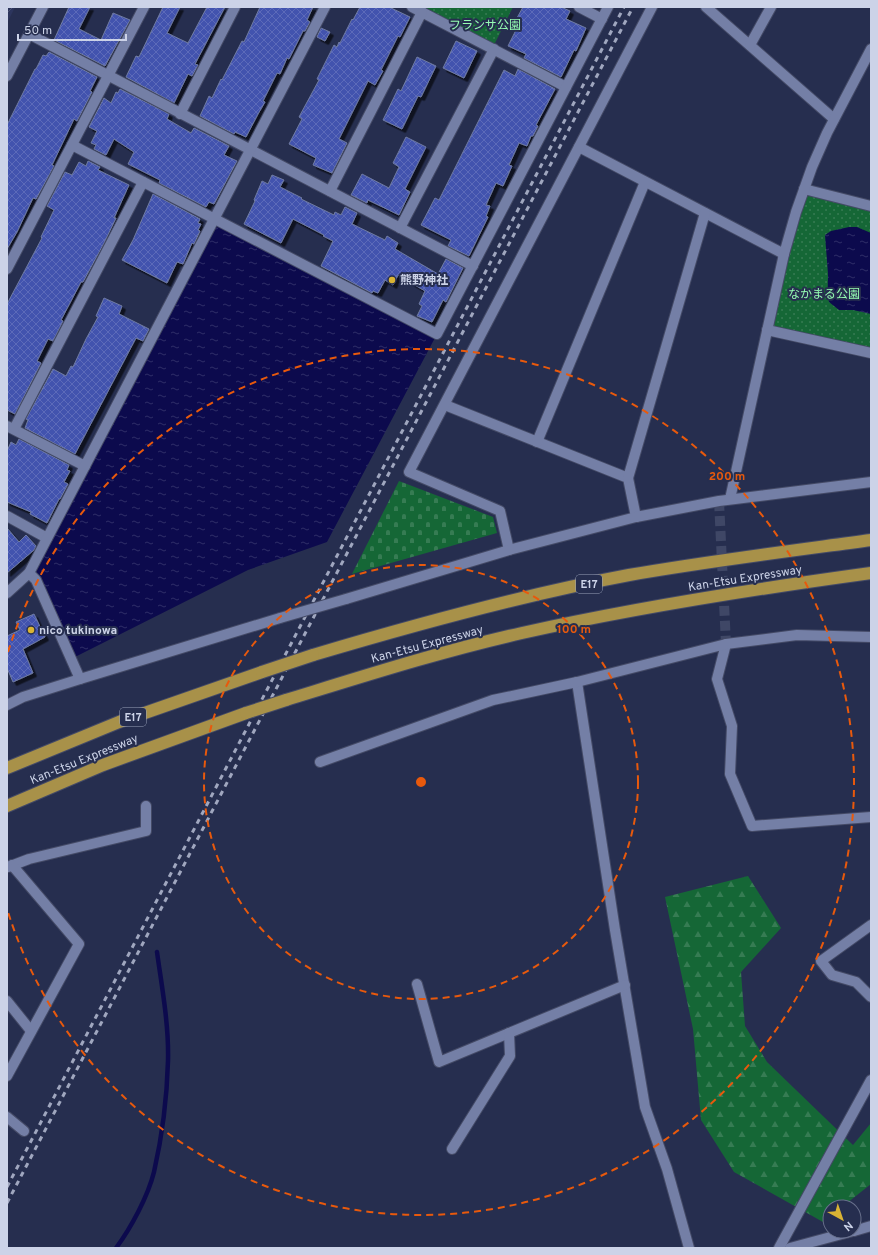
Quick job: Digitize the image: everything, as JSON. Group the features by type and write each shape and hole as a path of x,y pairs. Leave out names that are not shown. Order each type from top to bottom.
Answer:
{"highway":[{"name":"Kan-Etsu Expressway","path":"7,768 118,722 313,655 398,630 506,602 629,576 753,556 871,540"},
{"name":"Kan-Etsu Expressway","path":"7,806 103,765 246,713 405,663 529,632 638,609 758,589 871,573"}],"street":[{"path":"7,76 43,7"},
{"path":"7,269 144,7"},
{"path":"180,114 235,7"},
{"path":"7,594 29,573 325,7"},
{"path":"412,7 566,87"},
{"path":"579,7 602,19"},
{"path":"72,145 437,334 608,7"},
{"path":"509,550 500,511 409,472 652,7"},
{"path":"706,7 834,119"},
{"path":"750,45 770,7"},
{"path":"330,192 422,12"},
{"path":"28,34 473,266"},
{"path":"730,499 784,254 796,212 812,166 834,119 871,49"},
{"path":"400,228 494,50"},
{"path":"579,147 784,254"},
{"path":"85,466 10,427 143,182"},
{"path":"537,442 645,182"},
{"path":"804,189 871,206"},
{"path":"636,517 628,478 705,213"},
{"path":"767,330 871,353"},
{"path":"445,405 628,478"},
{"path":"7,705 23,697 280,618 509,550 636,517 730,499 871,482"},
{"path":"7,516 47,538"},
{"path":"29,573 36,580 80,679"},
{"path":"320,762 493,700 577,682 726,644 797,635 871,637"},
{"path":"726,644 717,679 732,726 730,774 752,826 871,817"},
{"path":"577,682 645,1107 667,1169 689,1248"},
{"path":"7,1076 79,944 10,866 29,859 146,830 146,806"},
{"path":"871,925 821,961 832,975 856,982 871,997"},
{"path":"417,984 439,1062 625,985"},
{"path":"7,1001 32,1031"},
{"path":"452,1148 510,1056 509,1033"},
{"path":"779,1248 871,1080"},
{"path":"7,1117 24,1131"},
{"path":"790,1248 824,1239"}],"shaded area":[{"path":"7,7 15,7 7,23"}],"green space":[{"name":"フランサ公園","path":"412,7 513,7 492,49"},
{"name":"なかまる公園","path":"804,189 871,206 871,353 767,330"},
{"path":"399,481 493,517 497,533 352,574"},
{"path":"748,876 781,928 741,972 745,1026 767,1062 853,1145 871,1123 871,1184 852,1199 822,1199 822,1221 734,1172 701,1120 693,1029 665,897"}],"water":[{"path":"214,219 437,334 327,542 248,570 71,659 29,573"},
{"path":"849,227 857,227 871,233 871,314 853,310 839,310 829,302 825,235 831,231"}],"building":[{"path":"69,7 90,7 79,29 101,40 113,13 130,20 105,66 54,40"},
{"path":"163,7 180,7 167,33 188,43 207,7 225,7 195,64 198,65 192,76 188,74 174,103 126,77 136,56 139,57"},
{"path":"260,7 313,7 307,20 310,22 305,31 303,31 289,59 287,58 280,74 277,73 263,101 265,102 246,137 235,132 234,134 200,116 209,96 212,98 242,41 244,42"},
{"path":"360,7 389,7 410,17 400,37 398,36 381,70 383,71 375,85 368,81 339,139 347,143 332,173 313,165 316,158 289,144 302,119 299,117 319,80 317,79 334,45 337,47 339,42 340,43"},
{"path":"523,7 561,7 570,11 566,19 586,28 576,51 574,50 561,77 524,58 526,54 508,46 521,20 517,18"},
{"path":"321,28 330,32 325,41 317,37"},
{"path":"456,41 477,51 464,78 443,68"},
{"path":"49,52 97,77 90,91 92,92 77,121 74,119 52,165 54,166 36,199 33,198 7,249 7,125 43,55 46,56"},
{"path":"417,57 436,66 421,97 418,96 402,129 383,120 398,89 401,91"},
{"path":"518,69 555,89 527,146 519,143 509,165 512,166 503,186 496,183 486,205 490,206 486,216 488,217 469,256 448,246 451,240 421,225 435,198 439,200 504,70 515,76"},
{"path":"120,89 169,114 167,119 191,133 194,128 229,146 224,155 237,161 214,204 209,202 206,207 159,183 160,180 128,164 134,152 114,139 106,155 94,149 96,145 91,143 97,131 89,127 104,98 111,103 116,92 118,93"},
{"path":"406,137 426,147 405,189 410,192 399,215 368,200 367,203 351,195 362,174 389,188 399,167 393,163"},
{"path":"88,161 100,167 98,170 129,185 104,243 61,320 63,321 53,341 48,339 37,361 41,363 15,414 7,410 7,304 42,238 41,237 54,210 47,206 65,172 72,175 79,162 86,166"},
{"path":"272,175 284,180 280,187 334,215 335,212 341,215 345,207 357,213 352,224 385,240 387,236 398,243 395,249 438,274 446,259 463,268 446,302 443,300 432,322 417,316 422,306 419,304 425,291 398,275 393,285 385,280 378,293 373,291 372,293 321,266 333,241 323,236 324,235 293,219 281,243 244,224 255,201 254,200 262,181 268,184"},
{"path":"153,194 200,219 198,223 201,224 198,230 200,231 194,244 192,243 183,264 177,262 167,283 122,260 133,240"},
{"path":"104,298 122,306 119,314 149,329 143,341 136,338 75,454 25,428 28,420 26,419 53,369 66,376 71,366 73,367 98,317 96,316"},
{"path":"19,439 69,465 67,470 70,471 64,482 68,484 47,523 30,514 31,512 7,502 7,451 11,442 16,445"},
{"path":"7,528 19,542 26,535 36,546 34,550 7,573"},
{"path":"34,614 45,637 23,649 33,673 13,682 7,668 7,636 20,630 16,622"}],"waterway":[{"path":"116,1248 133,1221 148,1191 157,1159 164,1117 167,1089 168,1047 165,1006 157,952"}],"tunnel":[{"path":"719,501 726,644"}],"railway":[{"path":"7,1187 624,7"},
{"path":"7,1203 633,7"}],"place":[{"name":"熊野神社","path":"392,280"},
{"name":"nico tukinowa","path":"31,630"}]}
